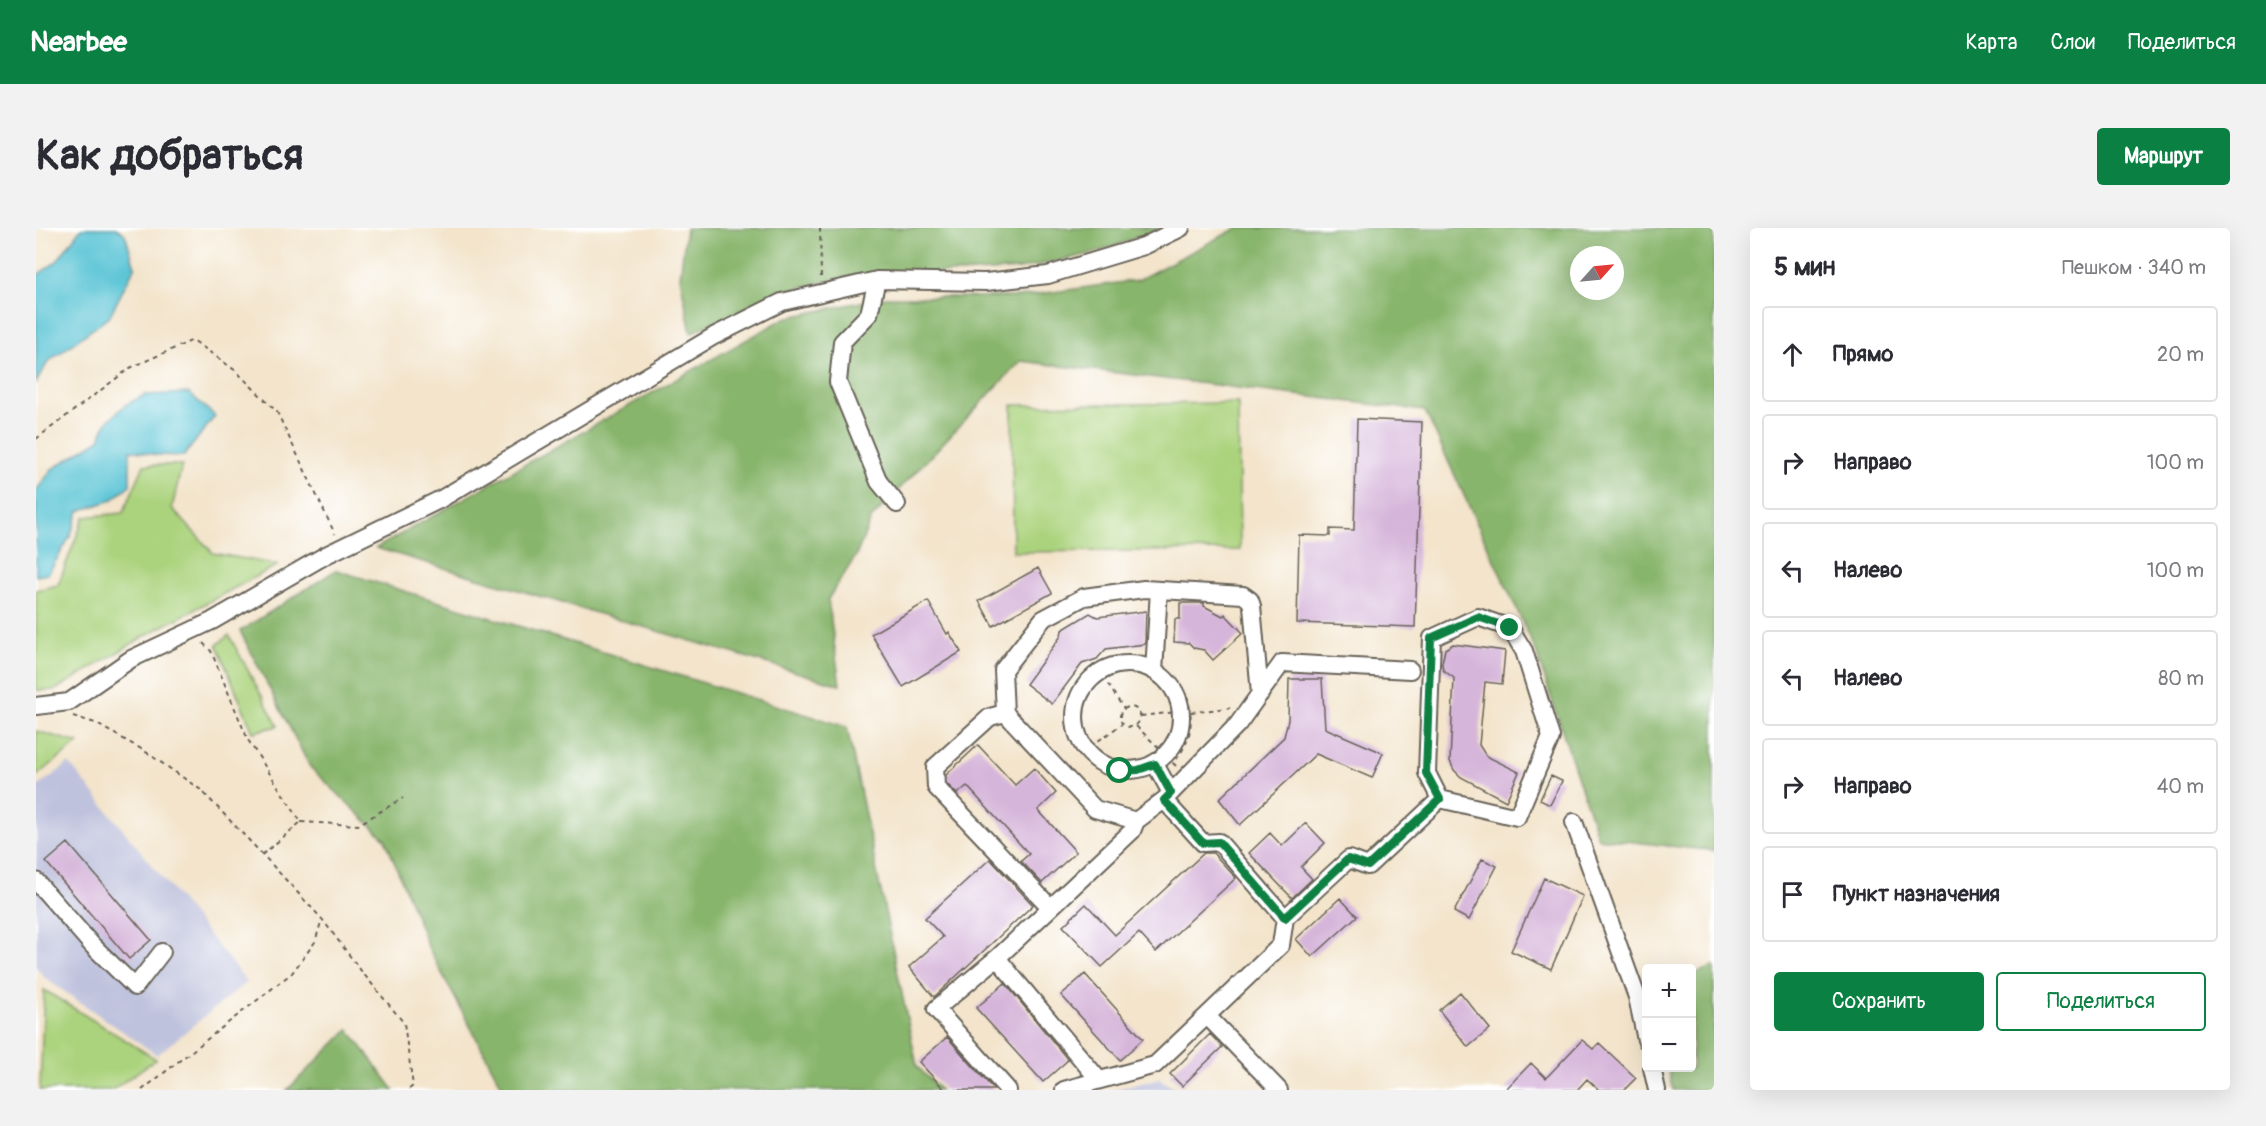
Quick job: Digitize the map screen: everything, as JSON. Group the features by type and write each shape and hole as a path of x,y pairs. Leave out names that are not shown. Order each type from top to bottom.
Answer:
{"street":[{"path":"36,706 69,702 131,659 190,631 347,545 441,499 714,336 782,302 821,291 877,280 986,282 1048,275 1144,246 1181,228"},
{"path":"877,280 868,314 842,342 838,382 879,482 897,504"},
{"path":"1136,821 1095,809 1005,712 1003,670 1043,620 1084,597 1144,589 1243,595 1250,600 1252,606 1256,699"},
{"path":"1154,671 1159,590"},
{"path":"1478,617 1510,628 1524,651 1551,737 1517,817 1440,799 1426,773 1431,638 1478,617"},
{"path":"1008,1090 936,1010 997,958 1132,831 1136,821 1168,797 1238,724 1282,663 1410,670"},
{"path":"1125,664 1143,666 1154,671 1170,684 1178,698 1181,728 1176,743 1166,755 1138,770 1120,771 1104,765 1086,750 1080,741 1075,724 1075,706 1082,690 1093,676 1108,667 1125,664"},
{"path":"1005,712 990,717 935,767 936,787 1050,908"},
{"path":"1158,758 1168,797 1203,843 1219,842 1285,918"},
{"path":"1064,1090 1155,1065 1281,945 1285,918 1348,859 1368,866 1440,799"},
{"path":"1574,822 1637,997 1642,1018"},
{"path":"36,881 92,945 135,987 162,952"},
{"path":"997,958 1099,1080"},
{"path":"1207,1016 1279,1090"},
{"path":"1653,1072 1657,1090"}],"path":[{"path":"820,228 821,291"},
{"path":"36,439 130,368 193,340 236,371 277,412 334,533 347,545"},
{"path":"190,631 211,651 248,740 301,822"},
{"path":"1103,677 1124,709"},
{"path":"1187,694 1191,712 1190,735 1182,752 1173,763 1187,777"},
{"path":"1191,712 1256,699"},
{"path":"1128,707 1135,708 1140,716 1136,725 1130,728 1122,724 1119,717 1128,707"},
{"path":"1140,716 1177,712"},
{"path":"73,716 95,723 143,750 201,790 322,919 404,1023 413,1086 416,1090"},
{"path":"1091,746 1122,724"},
{"path":"1136,725 1158,758"},
{"path":"262,854 301,822 358,825 404,798"},
{"path":"142,1090 292,973 315,942 322,919"},
{"path":"408,1090 413,1086"}],"shaded area":[{"path":"69,763 247,982 157,1055 46,979 36,967 36,788"},
{"path":"1159,1079 1180,1090 1112,1090"}],"green space":[{"path":"686,228 1163,228 1095,253 1020,269 960,273 911,272 844,278 783,291 691,333 680,277"},
{"path":"1237,228 1714,228 1714,851 1598,838 1535,649 1425,411 1021,361 871,519 856,556 828,599 840,685 376,548 785,318 884,297 1018,297 1138,280"},
{"path":"1238,403 1240,550 1013,552 1012,405"},
{"path":"144,465 182,465 172,508 213,553 278,565 150,633 55,690 36,690 36,590 58,585 84,517 123,513"},
{"path":"336,570 847,727 917,1066 940,1090 504,1090 429,949 385,839 310,767 240,631"},
{"path":"229,635 278,726 253,732 217,645"},
{"path":"36,731 79,743 36,776"},
{"path":"1714,966 1714,1090 1673,1090 1669,1072 1696,1072 1696,973"},
{"path":"44,990 156,1059 112,1090 40,1090"},
{"path":"348,1030 394,1090 287,1090"}],"water":[{"path":"81,228 116,228 125,234 135,267 109,317 48,362 36,383 36,276 57,261"},
{"path":"189,393 215,416 184,456 157,455 130,450 130,485 112,500 79,511 70,537 48,574 36,576 36,491 52,469 100,439 106,423 125,405 145,395"}],"building":[{"path":"1357,419 1422,422 1415,627 1297,623 1299,535 1330,536 1330,529 1354,530"},
{"path":"1038,568 1052,593 993,626 979,601"},
{"path":"928,601 947,634 949,632 961,652 903,687 871,634"},
{"path":"1180,603 1204,603 1204,606 1223,616 1225,614 1243,633 1213,660 1204,650 1194,648 1189,643 1174,642 1175,619 1180,619"},
{"path":"1146,611 1145,644 1106,649 1097,659 1082,664 1052,704 1026,684 1061,636 1062,630 1090,613 1097,617"},
{"path":"1453,644 1505,651 1502,684 1485,682 1479,745 1486,756 1519,772 1506,801 1461,777 1454,770 1450,761 1454,678 1443,670 1442,663 1445,649"},
{"path":"1289,679 1322,679 1325,728 1383,753 1372,778 1316,754 1240,825 1219,799 1284,737 1288,720"},
{"path":"978,745 1015,785 1034,768 1056,793 1038,810 1076,852 1042,883 1021,861 1029,854 967,786 957,794 946,783 946,775"},
{"path":"1551,776 1562,781 1550,805 1540,800"},
{"path":"1306,823 1325,843 1301,867 1312,879 1292,898 1249,853 1270,833 1282,846"},
{"path":"68,843 151,940 129,959 46,862"},
{"path":"1204,853 1213,853 1236,878 1156,952 1139,933 1102,967 1063,926 1086,904 1115,935"},
{"path":"990,859 1033,905 934,997 909,967 943,937 925,918"},
{"path":"1482,859 1497,866 1469,920 1454,912"},
{"path":"1544,878 1583,896 1551,969 1511,951"},
{"path":"1340,898 1357,916 1312,957 1296,939"},
{"path":"1085,974 1143,1039 1120,1060 1061,995"},
{"path":"1005,983 1068,1060 1043,1082 976,1008"},
{"path":"1460,992 1490,1029 1468,1047 1439,1010"},
{"path":"1210,1034 1222,1047 1182,1086 1170,1074"},
{"path":"947,1037 994,1090 945,1090 919,1062"},
{"path":"1582,1040 1593,1049 1599,1043 1636,1078 1624,1090 1599,1090 1587,1079 1577,1090 1505,1090 1531,1063 1546,1078"}],"route":[{"path":"1120,771 1138,770 1155,764 1171,793 1164,800 1203,843 1219,842 1285,918 1348,859 1368,866 1440,799 1426,773 1431,638 1478,617 1510,628"}]}
